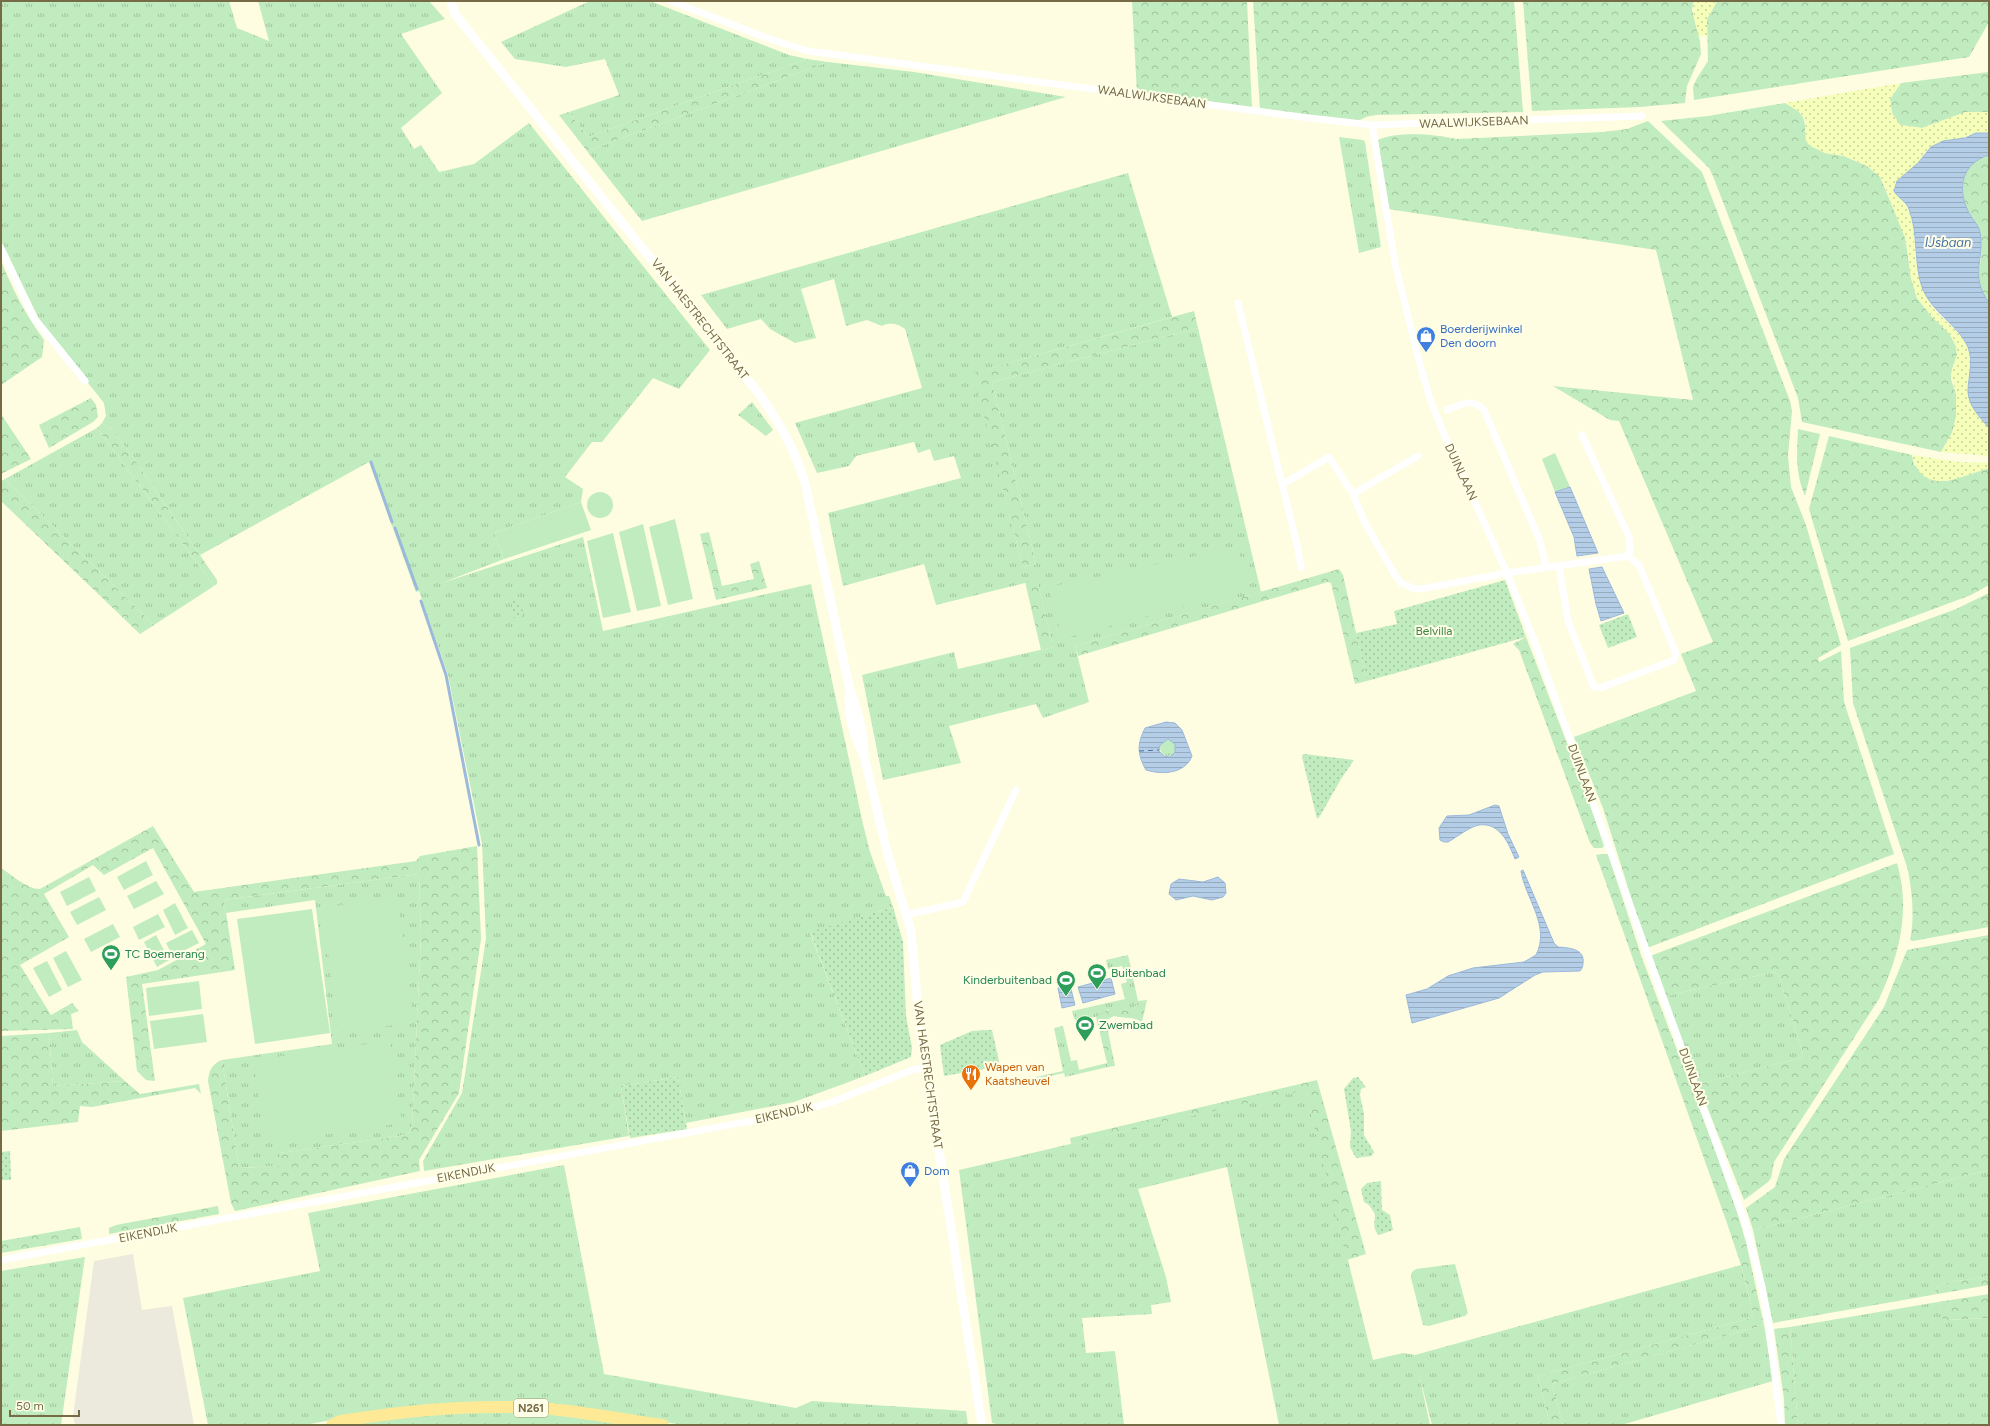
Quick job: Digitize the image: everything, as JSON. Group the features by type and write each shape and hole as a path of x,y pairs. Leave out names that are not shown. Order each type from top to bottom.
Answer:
{"highway":[{"name":"N261","path":"332,1425 341,1421 399,1412 510,1407 559,1411 663,1425"}],"street":[{"name":"VAN HAESTRECHTSTRAAT","path":"451,1 455,14 461,22 760,395 787,436 798,461 849,686 850,716 855,736 864,756 888,855 911,931 919,1022 982,1425"},
{"name":"WAALWIJKSEBAAN","path":"671,1 770,39 808,51 1372,125 1642,116"},
{"name":"DUINLAAN","path":"1372,125 1395,263 1420,366 1446,439 1507,573 1534,640 1745,1223 1762,1287 1769,1327 1781,1425"},
{"path":"1,248 34,318 85,381"},
{"path":"1238,303 1283,484 1301,567"},
{"path":"1447,410 1469,402 1476,404 1484,410 1540,541 1546,567"},
{"path":"1582,435 1629,537 1630,551 1628,556"},
{"path":"1353,494 1418,456"},
{"path":"1283,484 1329,457 1353,494 1365,523 1401,583 1412,588 1422,589 1507,573 1628,556 1639,565 1676,653 1674,660 1600,688 1596,688 1593,685 1568,621 1559,566"},
{"path":"906,915 963,902 1016,790"},
{"name":"EIKENDIJK","path":"1,1260 794,1113 832,1102 912,1070 926,1068"}],"shaded area":[{"path":"133,1254 142,1310 172,1306 194,1425 75,1425 73,1416 94,1261"}],"green space":[{"path":"1,1 229,1 237,28 269,41 258,1 429,1 445,19 401,34 442,93 401,128 414,149 421,145 439,172 474,164 529,123 710,350 679,389 653,378 602,442 592,442 565,477 583,489 581,502 494,533 504,559 442,583 583,537 603,631 811,584 870,852 886,896 889,896 893,907 810,933 865,1076 794,1102 686,1123 678,1077 621,1086 629,1136 424,1171 423,1161 462,1093 486,939 482,844 448,675 419,591 416,592 369,462 200,555 130,453 111,429 102,423 106,416 104,403 42,325 1,241"},
{"path":"590,1 650,1 789,55 807,59 588,137 569,112 619,95 605,59 566,67 515,59 501,42"},
{"path":"1132,1 1247,1 1252,109 1137,94"},
{"path":"1253,1 1514,1 1523,112 1376,115 1366,117 1356,122 1260,110"},
{"path":"1523,1 1694,1 1692,10 1700,41 1701,54 1687,86 1685,103 1640,107 1532,111"},
{"path":"1717,1 1989,1 1989,22 1969,57 1694,100 1693,87 1708,61 1707,19"},
{"path":"807,59 828,62 587,151 559,115 569,112 588,137"},
{"path":"828,62 914,72 1066,97 642,221 587,151"},
{"path":"1989,72 1989,112 1966,112 1922,128 1900,125 1892,113 1890,99 1901,83"},
{"path":"1785,103 1801,114 1805,127 1806,141 1825,153 1844,156 1867,166 1880,177 1905,236 1911,278 1917,298 1932,317 1949,333 1956,346 1957,355 1952,369 1951,379 1956,394 1956,417 1952,433 1941,452 1802,422 1798,398 1713,176 1709,168 1661,121 1708,116"},
{"path":"1648,121 1702,172 1790,401 1792,411 1788,456 1791,487 1806,525 1841,645 1818,658 1819,662 1841,651 1844,701 1894,854 1647,948 1603,808 1574,737 1696,691 1681,654 1713,642 1619,421 1610,420 1553,386 1693,400 1656,250 1388,209 1378,140 1405,134 1438,136 1456,139 1603,132 1627,129"},
{"path":"1339,137 1363,140 1365,142 1381,247 1359,253"},
{"path":"1989,155 1989,303 1983,294 1979,280 1981,241 1979,231 1966,207 1963,196 1963,188 1966,174 1970,168 1975,162"},
{"path":"1128,173 1172,317 974,373 1023,567 1036,564 992,382 1198,328 1261,592 1075,646 1089,702 1043,718 1036,704 949,726 961,763 883,780 862,675 954,652 958,669 1053,647 1037,580 936,605 924,564 843,586 828,513 961,478 954,456 934,461 930,449 918,453 914,442 856,456 849,466 817,473 795,423 922,388 905,329 896,324 882,326 867,320 846,326 834,279 801,289 816,338 795,343 770,329 761,319 727,329 701,295"},
{"path":"1,261 20,302 44,340 42,357 1,385"},
{"path":"1194,311 1198,328 992,382 1036,564 1023,567 973,373"},
{"path":"91,398 96,405 98,417 93,422 49,448 39,425"},
{"path":"752,402 773,430 766,436 738,415"},
{"path":"1,414 31,459 1,474"},
{"path":"102,423 111,429 130,453 217,580 217,584 214,586 97,428"},
{"path":"97,428 214,586 154,625 5,479"},
{"path":"1798,429 1820,434 1805,496 1798,471"},
{"path":"1829,436 1912,455 1914,465 1947,481 1989,468 1989,585 1971,595 1848,641 1809,509"},
{"path":"1555,453 1570,487 1555,492 1542,459"},
{"path":"5,479 154,625 140,634 1,501 1,481"},
{"path":"600,492 609,496 613,505 609,514 600,518 591,514 587,505 591,496"},
{"path":"581,502 591,530 504,559 494,533"},
{"path":"675,519 693,599 668,605 649,527"},
{"path":"643,524 661,606 637,611 619,532"},
{"path":"709,532 722,586 754,579 750,564 759,561 767,588 716,600 700,534"},
{"path":"613,533 631,612 603,618 587,541"},
{"path":"1238,547 1248,589 1062,639 1049,587"},
{"path":"1339,569 1343,575 1367,681 1355,684 1331,583 1328,582 1078,656 1075,646"},
{"path":"1037,579 1053,647 1041,650 1025,582"},
{"name":"Belvilla","path":"1505,580 1526,637 1367,681 1356,633 1397,624 1394,611"},
{"path":"1989,593 1989,927 1913,941 1910,940 1912,931 1912,905 1908,870 1853,703 1850,648 1956,609"},
{"path":"515,598 518,599 523,611 521,618 514,618 513,615 512,605"},
{"path":"1628,614 1637,637 1608,648 1599,625"},
{"path":"1526,637 1584,787 1604,846 1602,848 1594,848 1590,843 1519,650 1513,644"},
{"path":"1165,740 1171,740 1176,745 1174,754 1171,756 1165,756 1160,751 1160,745"},
{"path":"1302,755 1354,760 1317,819 1303,761"},
{"path":"153,826 194,892 416,861 420,856 477,846 481,939 459,1093 419,1160 420,1171 235,1211 231,1203 208,1081 212,1068 216,1063 222,1060 239,1168 280,1166 280,1153 406,1135 410,1132 412,1126 421,936 419,874 224,900 235,970 142,984 155,1081 146,1080 137,1071 126,977 158,970 206,944 153,848 104,875 93,865 44,894 69,937 20,965 51,1015 72,1003 79,1011 71,1014 73,1029 1,1031 1,868 30,887 40,889"},
{"path":"1608,854 1642,958 1717,1155 1737,1212 1746,1242 1764,1325 1552,1384 1563,1425 1550,1425 1538,1376 1754,1317 1741,1265 1728,1226 1596,855"},
{"path":"146,861 153,875 124,890 117,877"},
{"path":"1897,863 1903,898 1901,933 1892,966 1879,999 1774,1162 1771,1178 1768,1182 1744,1200 1698,1084 1801,1058 1803,1053 1778,974 1774,972 1665,996 1650,956"},
{"path":"419,874 421,936 412,1126 410,1132 406,1135 280,1153 281,1166 239,1168 222,1060 332,1044 315,900 226,913 224,900"},
{"path":"89,877 96,891 67,906 60,892"},
{"path":"156,881 164,894 134,909 127,896"},
{"path":"99,897 106,910 77,925 70,912"},
{"path":"397,897 414,1022 339,1033 322,908"},
{"path":"175,903 188,928 175,935 163,910"},
{"path":"893,907 903,942 906,1016 912,1048 911,1057 865,1076 810,932"},
{"path":"312,909 330,1033 255,1044 237,919"},
{"path":"158,914 165,927 139,940 133,927"},
{"path":"113,924 120,937 91,952 84,939"},
{"path":"192,930 199,943 173,956 166,943"},
{"path":"156,935 169,960 157,967 144,942"},
{"path":"1989,935 1989,1170 1753,1230 1746,1208 1775,1187 1784,1159 1884,1007 1907,950"},
{"path":"66,951 82,980 68,987 53,958"},
{"path":"1128,955 1138,1001 1132,1010 1126,1011 1108,1009 1101,1016 1075,1020 1072,1011 1125,999 1121,984 1127,982 1122,966 1108,969 1106,960"},
{"path":"47,961 62,990 49,997 33,968"},
{"path":"1774,972 1778,974 1803,1053 1801,1058 1698,1084 1665,996"},
{"path":"199,981 202,1009 149,1016 146,988"},
{"path":"1147,1000 1142,1022 1135,1019 1114,1016 1108,1019 1107,1026 1115,1066 1108,1067 1096,1017 1111,1008 1123,1011 1133,1009 1138,1001"},
{"path":"203,1014 207,1042 154,1049 150,1021"},
{"path":"1063,1026 1071,1061 1077,1060 1079,1070 1107,1063 1108,1067 1065,1077 1064,1073 1018,1083 1018,1081 1063,1071 1054,1028"},
{"path":"77,1030 82,1042 125,1081 53,1086 49,1033"},
{"path":"992,1030 999,1061 995,1067 944,1076 940,1045 972,1031"},
{"path":"49,1033 53,1086 125,1081 140,1094 199,1084 201,1094 195,1088 92,1107 80,1106 78,1122 1,1131 1,1036"},
{"path":"390,1041 402,1123 265,1143 254,1060"},
{"path":"678,1077 687,1129 630,1138 621,1086"},
{"path":"1358,1077 1366,1087 1361,1089 1360,1095 1364,1114 1364,1135 1374,1152 1372,1156 1356,1158 1350,1147 1351,1131 1344,1089 1353,1078"},
{"path":"1317,1080 1366,1254 1347,1260 1305,1090 1071,1144 1070,1138"},
{"path":"1305,1089 1373,1360 1403,1353 1415,1355 1741,1265 1754,1317 1538,1376 1550,1425 1432,1425 1419,1374 1430,1425 1279,1425 1227,1167 1138,1189 1166,1277 1171,1302 1151,1305 1152,1314 1082,1318 1086,1353 1115,1351 1124,1425 1000,1425 992,1423 959,1170"},
{"path":"10,1151 11,1180 1,1180 1,1152"},
{"path":"564,1165 604,1374 796,1408 812,1401 966,1411 968,1425 685,1425 535,1405 331,1420 305,1425 208,1425 183,1298 320,1271 308,1213"},
{"path":"1989,1170 1989,1276 1940,1284 1932,1295 1773,1323 1753,1230"},
{"path":"1381,1181 1382,1210 1390,1215 1393,1230 1379,1235 1375,1230 1375,1214 1369,1205 1364,1202 1361,1189 1367,1183"},
{"path":"218,1206 219,1214 109,1234 109,1228 116,1225"},
{"path":"80,1227 82,1239 1,1253 1,1241"},
{"path":"85,1257 61,1425 1,1425 1,1271"},
{"path":"1455,1264 1468,1313 1465,1316 1429,1326 1423,1325 1411,1278 1412,1272 1416,1269"},
{"path":"1989,1276 1989,1285 1932,1295 1940,1284"},
{"path":"1989,1294 1989,1318 1946,1320 1944,1324 1938,1302"},
{"path":"1938,1302 1944,1323 1946,1320 1989,1318 1989,1425 1798,1425 1790,1327"},
{"path":"1764,1325 1773,1381 1621,1425 1563,1425 1552,1384"},
{"path":"1790,1327 1798,1425 1785,1425 1784,1399 1774,1329"},
{"path":"518,1410 632,1425 341,1425 394,1416"}],"sand":[{"path":"1694,1 1717,1 1707,19 1707,35 1699,37 1693,15"},
{"path":"1901,83 1890,99 1892,113 1900,125 1922,128 1966,112 1989,112 1989,133 1976,133 1926,151 1918,163 1897,181 1896,194 1904,203 1912,222 1916,266 1926,294 1935,310 1961,336 1967,346 1971,358 1968,385 1970,402 1989,428 1989,456 1941,452 1952,433 1956,417 1956,394 1951,374 1957,355 1956,346 1949,333 1932,317 1917,298 1911,278 1907,243 1880,177 1867,166 1844,156 1825,153 1810,146 1806,141 1805,120 1800,112 1785,103"},
{"path":"1912,455 1959,462 1989,463 1989,468 1954,479 1943,481 1933,480 1924,476 1917,468"}],"water":[{"name":"IJsbaan","path":"1976,133 1989,133 1989,155 1973,164 1968,170 1964,177 1963,194 1968,211 1978,226 1980,232 1980,284 1989,303 1989,428 1970,402 1968,386 1971,359 1968,347 1959,333 1933,306 1923,290 1918,270 1912,219 1908,206 1894,191 1897,181 1918,163 1931,147 1943,141 1965,138"},
{"path":"1570,487 1598,553 1577,556 1574,537 1555,492"},
{"path":"1602,567 1624,613 1601,621 1589,569"},
{"path":"1166,722 1175,723 1182,730 1192,756 1189,762 1179,770 1172,772 1152,772 1146,770 1141,759 1139,749 1139,744 1145,728","holes":["1168,739 1175,744 1175,752 1170,757 1164,756 1159,751 1160,745"]},
{"path":"1495,805 1499,806 1508,834 1519,857 1515,859 1507,841 1498,830 1486,825 1479,825 1471,828 1448,842 1440,840 1439,828 1447,816 1469,815"},
{"path":"1523,870 1554,943 1558,947 1573,949 1580,953 1583,957 1582,968 1580,971 1543,972 1535,975 1499,998 1412,1023 1406,995 1427,989 1448,976 1473,968 1524,962 1536,955 1540,944 1541,933 1536,912 1523,881 1521,871"},
{"path":"1218,877 1225,883 1226,893 1223,897 1212,900 1193,896 1176,900 1169,894 1171,884 1179,879 1203,882"},
{"name":"Buitenbad","path":"1111,978 1115,994 1083,1003 1078,987"},
{"name":"Kinderbuitenbad","path":"1070,985 1075,1005 1062,1008 1058,988"}],"waterway":[{"path":"371,462 392,522"},
{"path":"395,528 417,589"},
{"path":"421,601 446,675 479,845"}],"ferry route":[{"path":"1139,751 1159,750"}],"place":[{"name":"Boerderijwinkel Den doorn","path":"1426,353"},
{"name":"TC Boemerang","path":"111,971"},
{"name":"Buitenbad","path":"1097,990"},
{"name":"Kinderbuitenbad","path":"1066,997"},
{"name":"Zwembad","path":"1085,1042"},
{"name":"Wapen van Kaatsheuvel","path":"971,1091"},
{"name":"Dom","path":"910,1188"}]}
